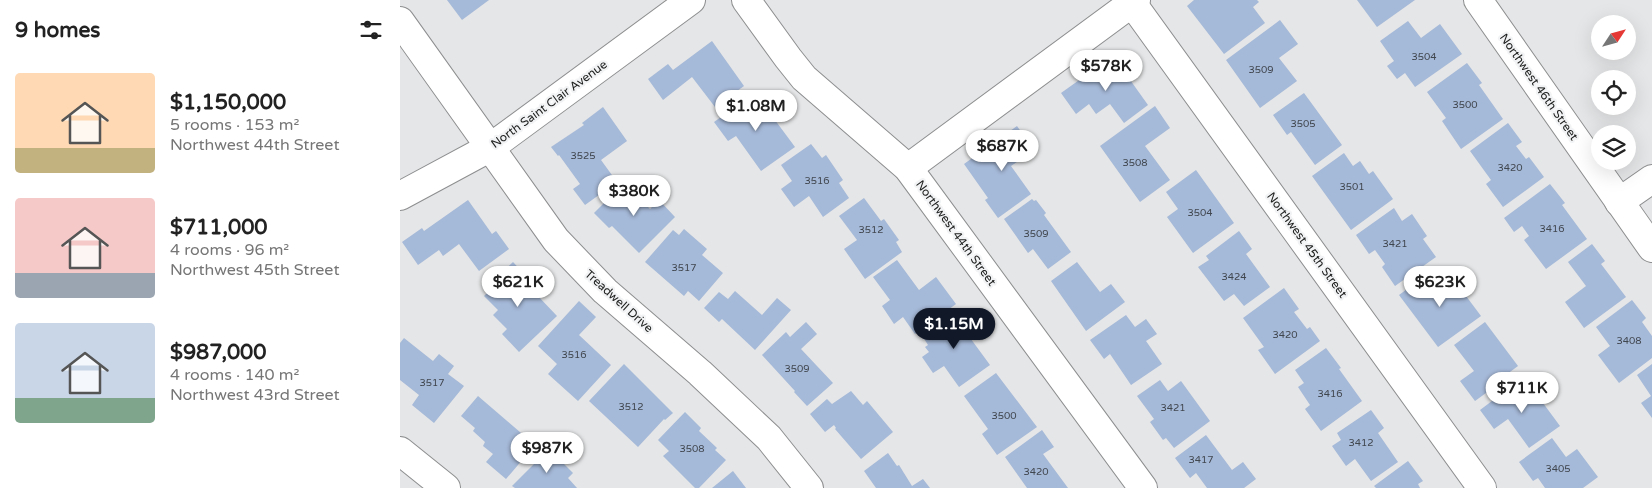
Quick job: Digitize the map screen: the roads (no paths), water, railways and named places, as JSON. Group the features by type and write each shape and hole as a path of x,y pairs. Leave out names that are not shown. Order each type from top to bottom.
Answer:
{"street":[{"name":"North Saint Clair Avenue","path":"400,196 491,147 691,0"},
{"name":"Northwest 44th Street","path":"746,0 804,78 908,168 1142,488"},
{"name":"Northwest 46th Street","path":"1478,0 1652,248"},
{"path":"908,168 1134,1"},
{"name":"Northwest 45th Street","path":"1134,1 1482,488"},
{"name":"Treadwell Drive","path":"400,21 556,240 605,291 700,373 769,438 809,488"},
{"path":"1619,202 1652,179"},
{"path":"400,451 446,488"}]}
